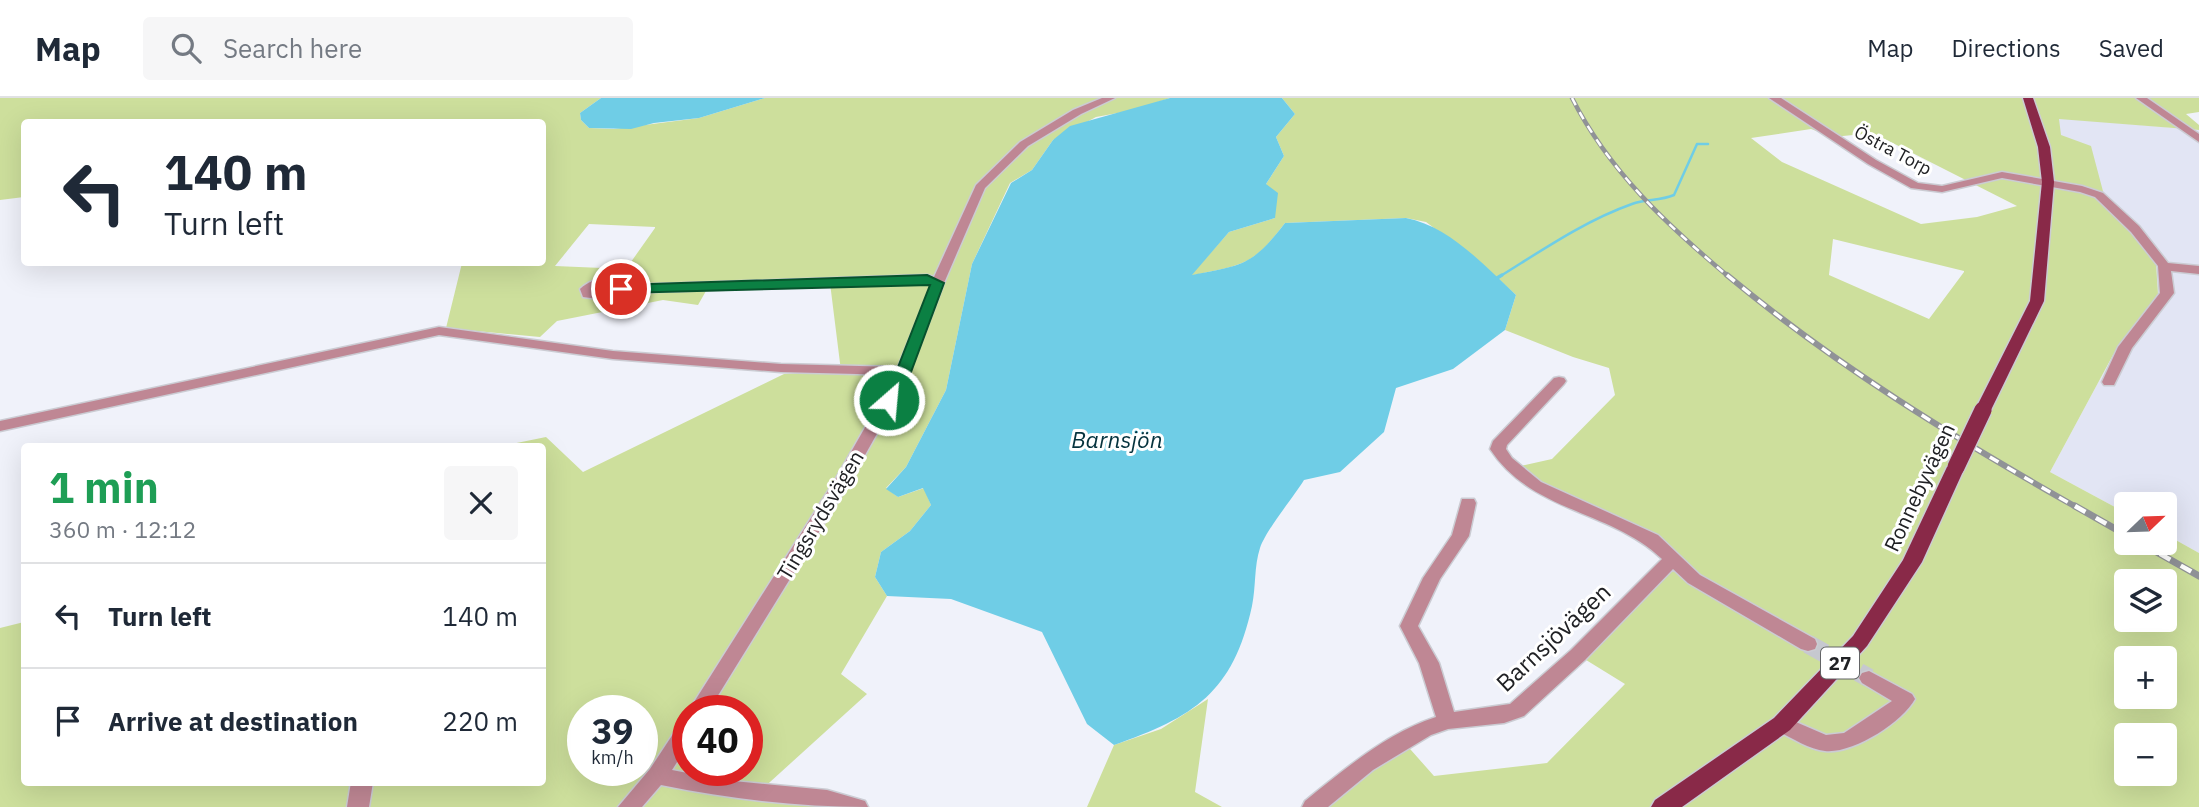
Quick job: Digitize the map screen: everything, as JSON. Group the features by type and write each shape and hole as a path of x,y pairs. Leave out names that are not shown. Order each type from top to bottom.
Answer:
{"main road":[{"name":"Ronnebyvägen","path":"1663,807 1782,724 1860,641 1912,562 2037,302 2048,182 2044,147 2028,98"}],"street":[{"name":"Tingsrydsvägen","path":"708,695 843,480 904,371 938,283 980,187 1024,144 1077,112 1110,98"},
{"name":"Östra Torp","path":"1773,98 1872,162 1915,186 1942,189 2002,175 2082,189 2109,201 2164,266"},
{"path":"2141,98 2199,139"},
{"path":"2109,382 2124,348 2167,293 2164,266 2199,271"},
{"path":"621,289 927,279 938,283"},
{"path":"0,426 439,331 613,355 781,368 904,371"},
{"path":"1559,381 1506,436 1498,449 1524,478 1651,539 1694,579 1808,644"},
{"path":"1448,721 1429,663 1409,626 1432,578 1460,536 1468,503"},
{"name":"Barnsjövägen","path":"1313,807 1366,764 1423,729 1448,721 1504,715 1530,701 1672,559"},
{"path":"1782,724 1824,743 1848,741 1900,706 1905,699 1870,678"},
{"path":"658,773 672,752"},
{"path":"658,775 728,790 805,796 858,807"},
{"path":"358,807 361,786"},
{"path":"629,807 647,786"}],"shaded area":[{"path":"2058,118 2199,130 2199,553 2177,541 2177,492 2114,492 2114,507 2050,472 2113,355 2158,294 2104,195 2060,135"}],"green space":[{"path":"0,98 601,98 580,113 581,120 589,128 614,129 699,118 765,98 1170,98 1134,110 1096,117 1053,140 1032,170 1010,183 972,264 946,390 906,467 886,488 898,497 924,488 931,505 910,531 881,552 875,577 887,596 841,674 867,694 759,792 843,802 839,807 0,807 0,628 21,623 21,786 546,786 546,443 517,443 546,437 583,472 784,374 841,371 830,283 710,284 698,305 663,300 557,321 540,337 446,328 461,266 546,266 546,119 21,119 21,197 0,200","holes":["589,224 655,228 626,269 555,266"]},
{"path":"1282,98 2199,98 2199,112 2186,114 2199,125 2199,130 2059,119 2061,135 2091,146 2104,195 2156,264 2158,294 2113,355 2050,472 2114,507 2114,555 2177,555 2177,541 2199,553 2199,807 1313,807 1403,741 1434,776 1547,763 1625,684 1578,655 1672,559 1512,468 1552,459 1615,395 1609,368 1505,330 1516,295 1480,262 1426,222 1406,218 1285,223 1263,249 1245,262 1190,276 1229,232 1275,218 1266,184 1284,156 1276,137 1295,114","holes":["1811,129 1833,137 1873,133 2017,206 1977,217 1921,224 1782,162 1751,138","1833,239 1964,271 1964,272 1929,319 1829,275"]},
{"path":"1208,699 1195,792 1222,807 1087,807 1114,745 1161,729"}],"water":[{"path":"601,98 765,98 699,118 654,123 631,129 589,128 581,120 580,113"},
{"name":"Barnsjön","path":"1170,98 1282,98 1295,114 1276,137 1284,156 1266,184 1278,193 1275,218 1229,232 1192,275 1223,269 1255,256 1285,223 1406,218 1422,222 1452,238 1516,295 1505,330 1453,369 1396,388 1384,432 1340,472 1304,480 1263,541 1244,636 1234,660 1206,698 1167,724 1114,745 1087,724 1042,632 951,599 887,596 875,577 881,552 910,531 931,505 923,488 898,497 886,489 906,467 946,390 972,264 1011,183 1032,170 1053,140 1070,126"}],"waterway":[{"path":"1499,277 1563,237 1614,211 1642,201 1674,195 1697,144 1708,144"},
{"path":"1497,278 1502,275"}],"tunnel":[{"path":"1808,644 1869,678"}],"railway":[{"path":"1572,98 1603,149 1641,195 1729,277"},
{"path":"1727,275 1853,370 1987,455 2078,508"},
{"path":"2075,506 2114,528"},
{"path":"2162,555 2199,576"}],"route":[{"path":"621,289 927,279 938,283 900,380 889,400"}]}
